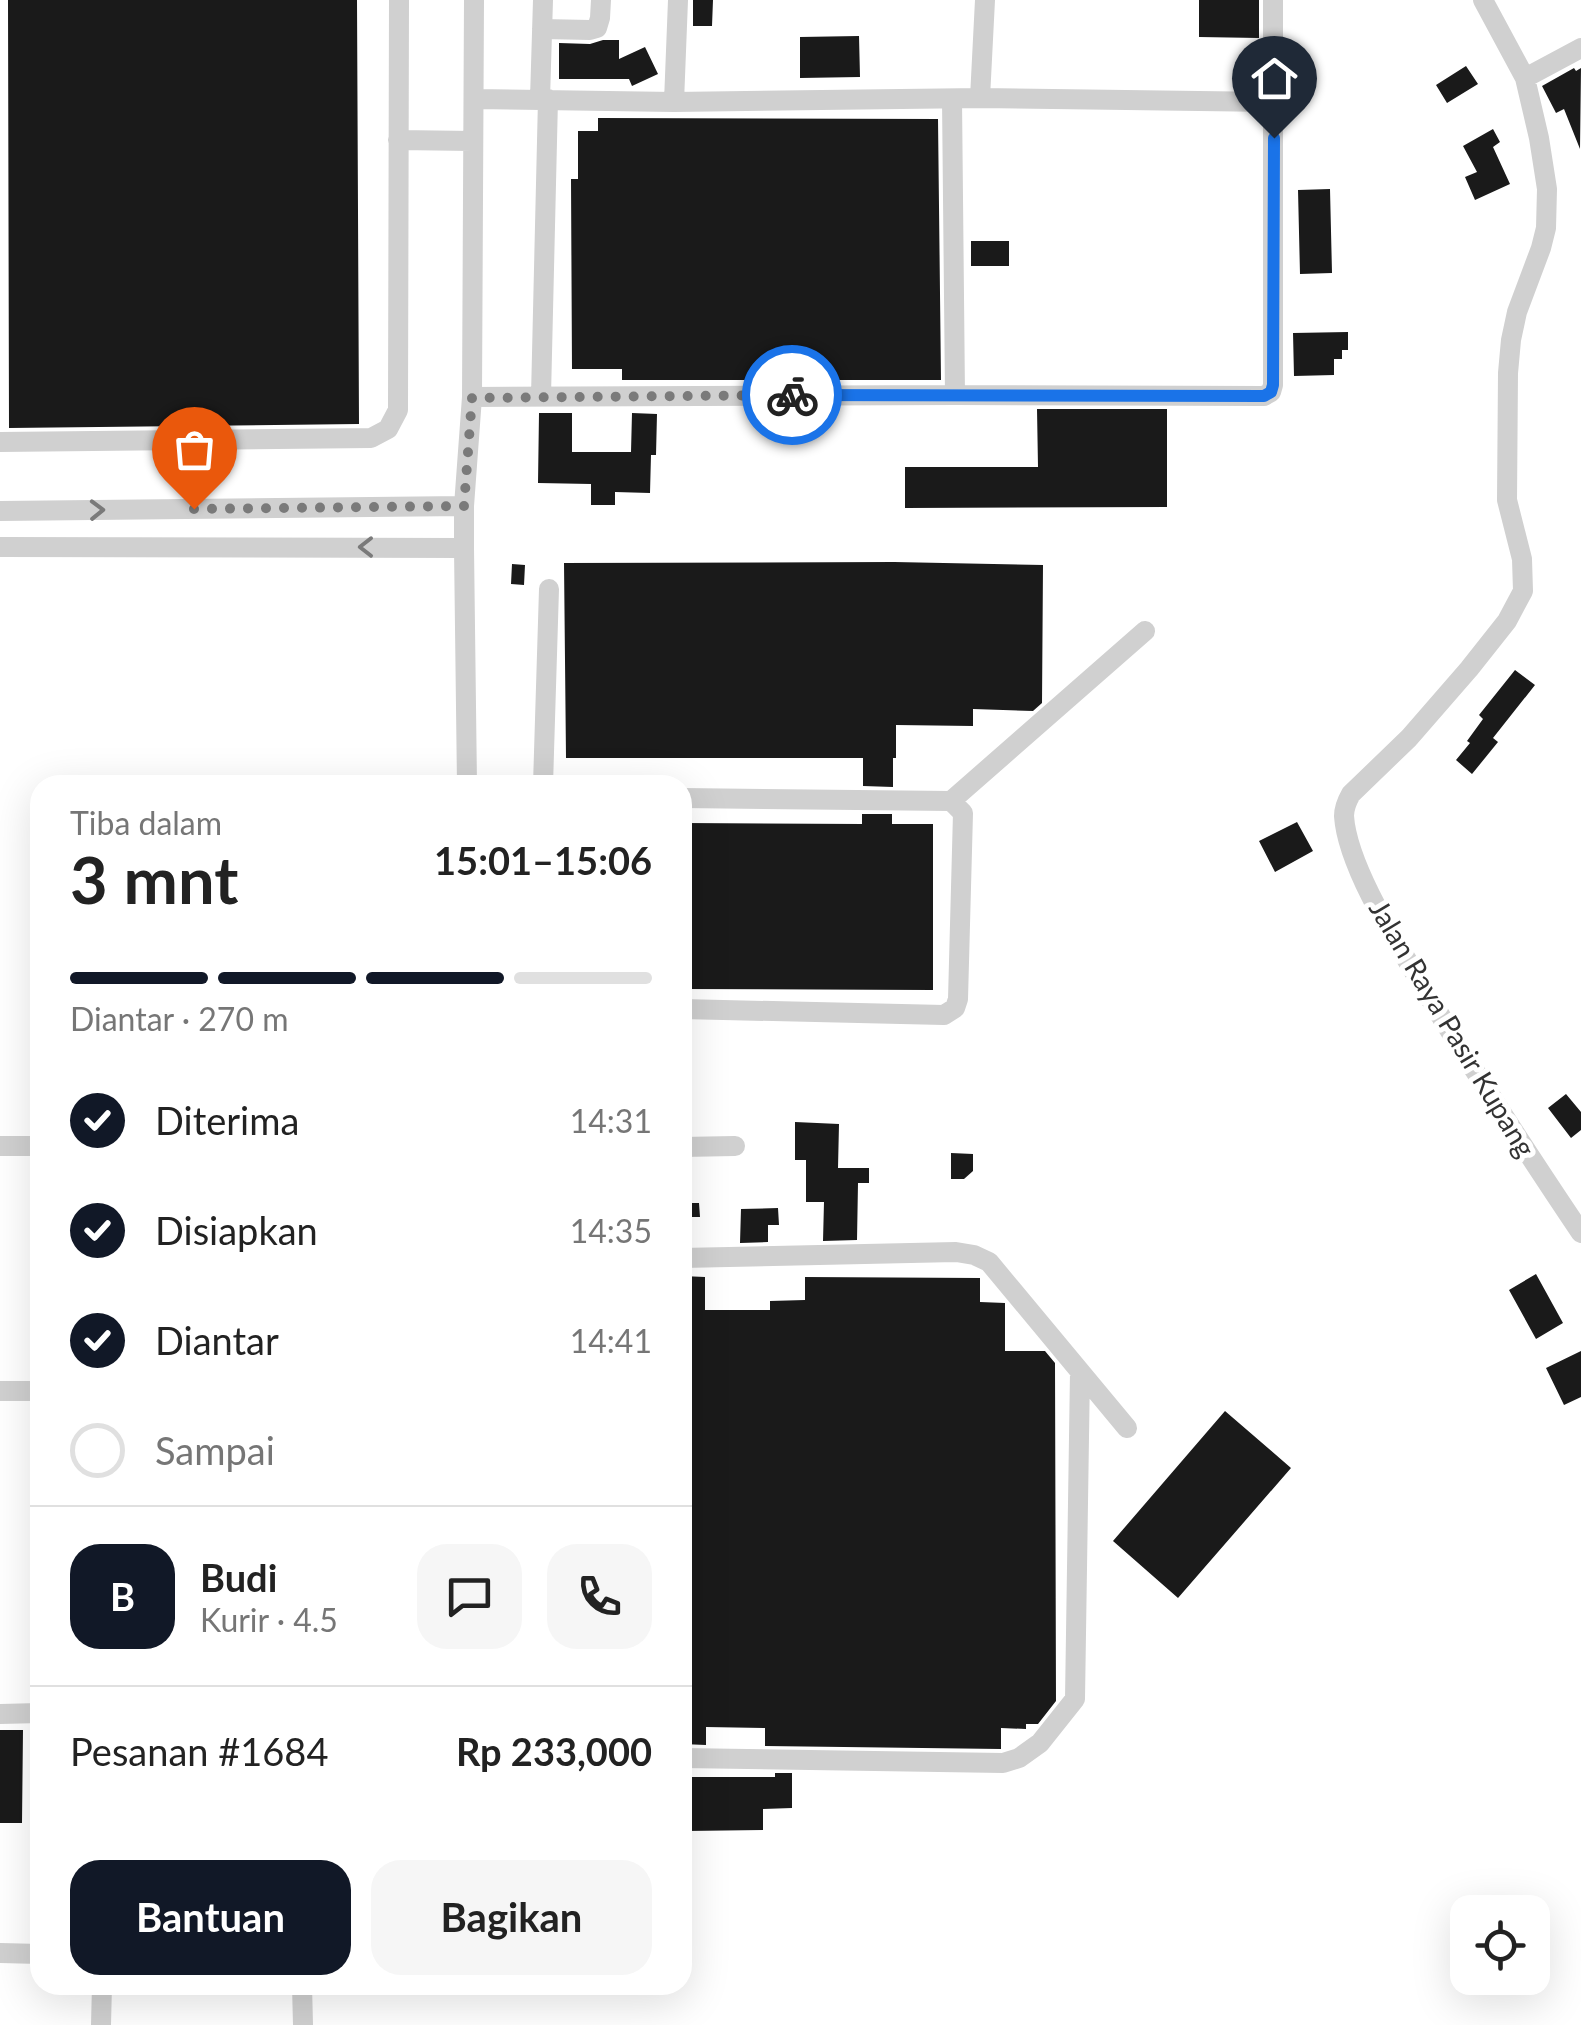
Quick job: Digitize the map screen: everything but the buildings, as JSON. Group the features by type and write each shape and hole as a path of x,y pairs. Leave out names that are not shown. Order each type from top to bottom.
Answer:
{"street":[{"path":"0,442 371,438 388,429 398,410 399,0"},
{"path":"467,775 464,506 472,398 474,0"},
{"path":"540,396 543,0"},
{"path":"542,29 594,30 599,26 601,0"},
{"path":"674,102 678,0"},
{"path":"980,98 984,0"},
{"path":"472,398 1264,396 1273,385 1273,0"},
{"name":"Jalan Raya Pasir Kupang","path":"1483,0 1525,78 1544,168 1548,208 1541,248 1517,312 1508,373 1507,500 1522,559 1523,591 1508,621 1409,738 1352,794 1344,815 1356,857 1389,930 1581,1233"},
{"path":"1525,78 1581,48"},
{"path":"474,99 1274,102"},
{"path":"952,100 955,394"},
{"path":"398,140 473,141"},
{"path":"0,512 464,506"},
{"path":"0,546 464,548"},
{"path":"543,775 549,589"},
{"path":"692,798 951,801 1144,631"},
{"path":"692,1009 944,1015 955,1008 963,813 951,801"},
{"path":"0,1146 30,1146"},
{"path":"692,1146 735,1146"},
{"path":"692,1258 956,1252 974,1255 989,1262 1128,1428"},
{"path":"692,1758 1004,1763 1020,1758 1040,1742 1075,1699 1080,1372"},
{"path":"0,1391 30,1391"},
{"path":"0,1714 30,1713"},
{"path":"0,1953 30,1954"},
{"path":"101,2025 102,1995"},
{"path":"302,1995 303,2025"}],"way so far":[{"path":"194,509 464,506 472,398 792,395"}],"route":[{"path":"792,395 1264,396 1273,385 1274,138"}]}
